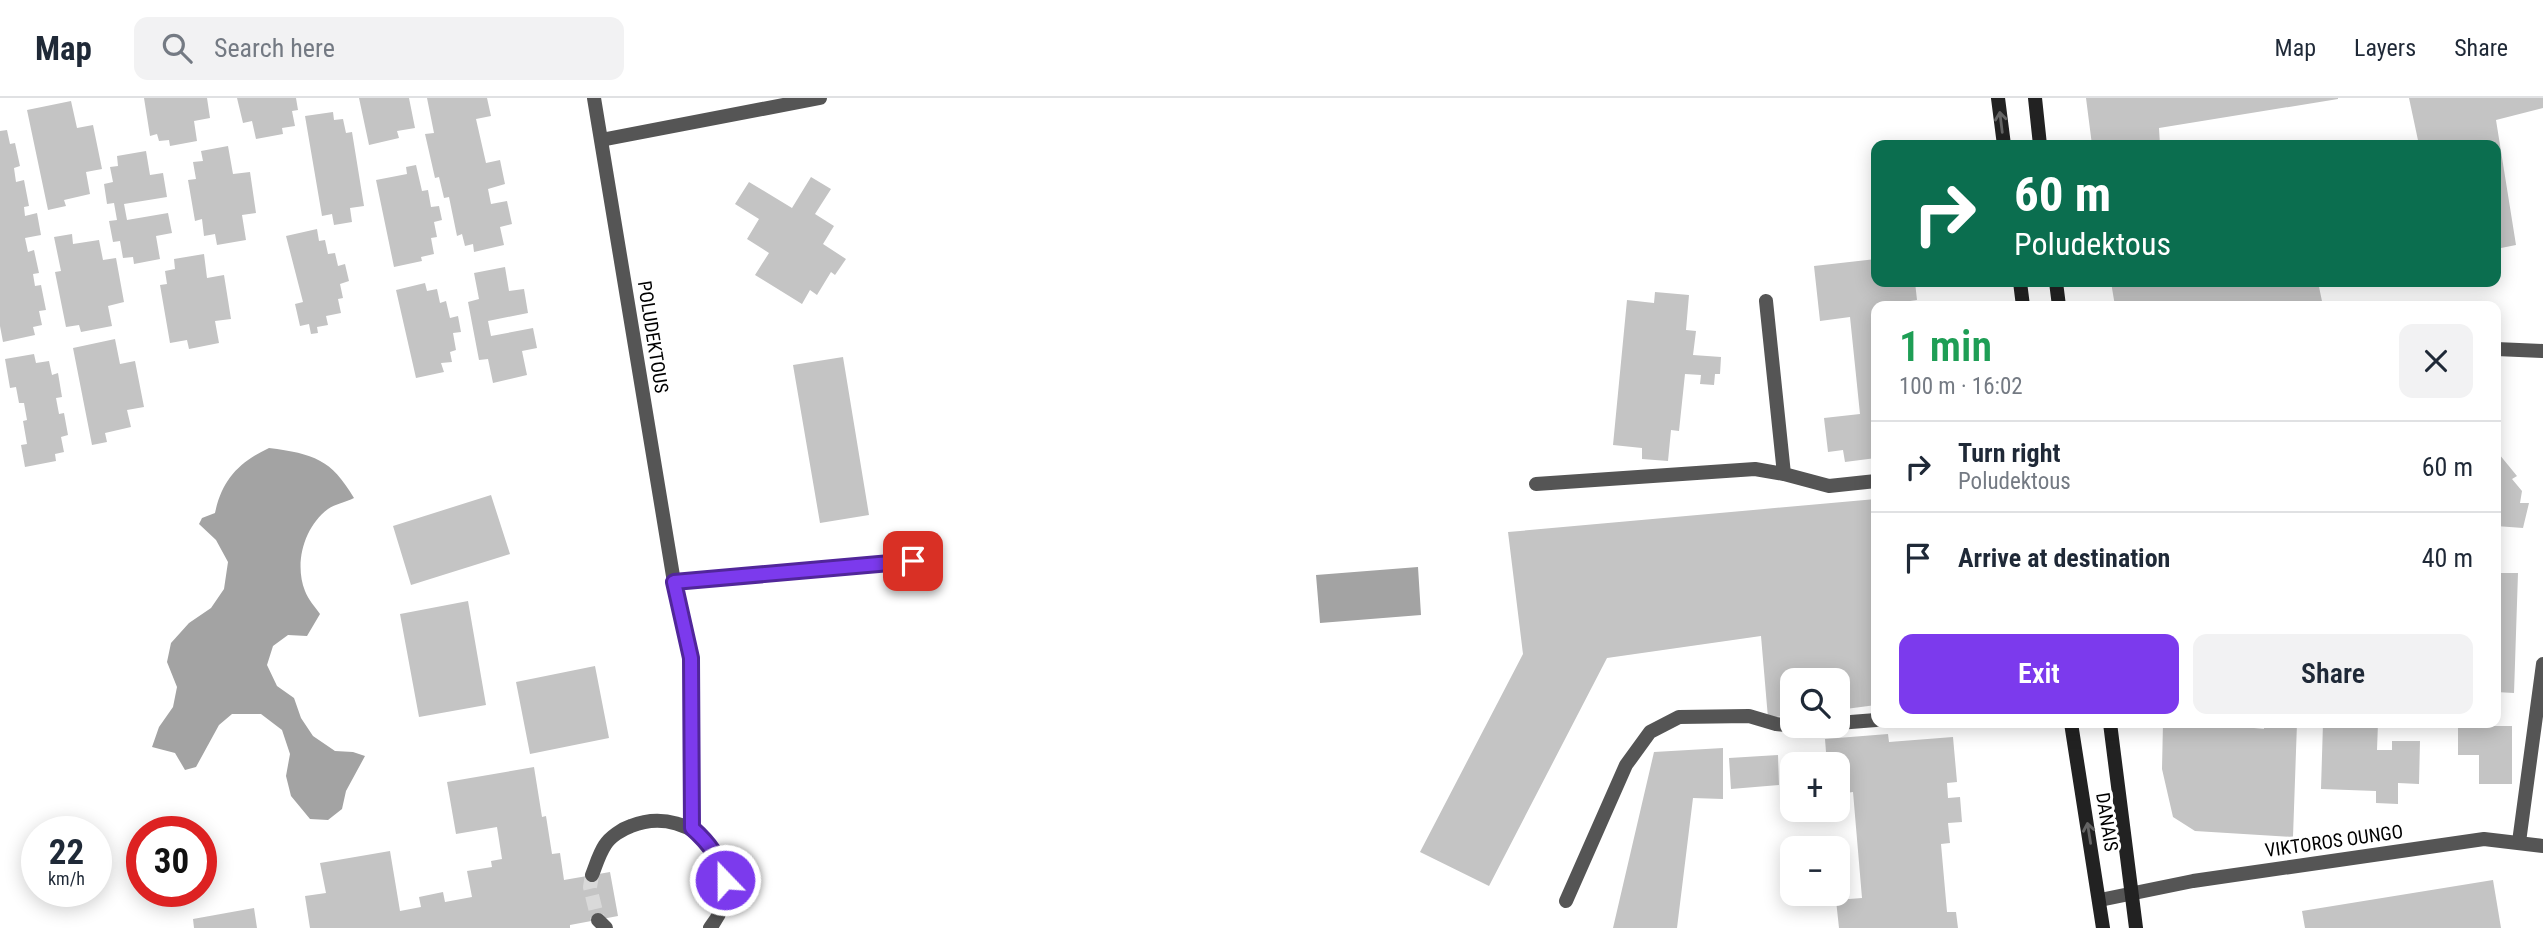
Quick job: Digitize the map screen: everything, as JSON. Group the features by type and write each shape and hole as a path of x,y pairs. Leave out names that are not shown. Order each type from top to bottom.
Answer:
{"main road":[{"path":"1998,98 2003,140"},
{"path":"2035,98 2039,140"},
{"name":"DANAIS","path":"2072,728 2100,900 2102,928"},
{"name":"DANAIS","path":"2111,728 2136,928"}],"street":[{"name":"POLUDEKTOUS","path":"594,98 674,582 691,658 692,828"},
{"path":"601,140 820,98"},
{"path":"1766,302 1784,474"},
{"path":"2501,349 2543,351"},
{"path":"1536,484 1755,469 1829,486 1871,482"},
{"path":"674,582 913,561"},
{"path":"2519,842 2543,664"},
{"path":"1566,901 1626,765 1650,732 1679,717 1749,716 1780,724"},
{"path":"1850,722 1871,720"},
{"path":"592,875 606,844 624,828 646,820 670,820 692,828 708,842 720,859 725,880 724,901 710,928"},
{"name":"VIKTOROS OUNGO","path":"2100,900 2193,881 2484,839 2543,846"}],"shaded area":[{"path":"269,448 310,456 320,461 337,475 354,498 328,509 307,535 301,557 302,580 306,594 320,614 307,636 288,635 273,646 267,665 277,686 294,698 301,718 313,736 335,751 365,756 346,791 342,809 328,820 310,819 291,796 286,776 290,754 282,730 261,714 232,714 219,725 196,767 185,770 175,753 152,747 159,727 173,707 177,687 167,662 171,643 189,623 211,608 224,589 228,562 216,540 199,524 202,518 215,513 222,491 233,473 249,459"},
{"path":"1418,567 1421,615 1320,623 1316,575"}],"building":[{"path":"144,98 207,98 210,118 194,121 197,141 170,146 169,140 159,141 157,134 150,136"},
{"path":"237,98 296,98 298,110 292,111 295,126 282,128 283,134 256,139 252,121 243,123"},
{"path":"359,98 409,98 415,128 397,131 399,138 369,145"},
{"path":"427,98 487,98 491,116 476,119 486,163 500,160 505,184 488,189 491,204 507,201 512,224 500,227 504,245 474,252 473,244 465,246 462,234 457,236 449,197 444,198 439,177 435,178 425,134 434,133"},
{"path":"2086,98 2338,98 2159,128 2160,140 2091,140"},
{"path":"2409,98 2543,98 2543,108 2496,120 2499,140 2418,140"},
{"path":"71,101 77,128 93,125 102,169 86,172 90,194 64,200 66,206 48,210 27,110"},
{"path":"333,112 334,120 343,119 346,133 352,132 364,206 350,208 352,222 334,225 332,214 322,216 305,116"},
{"path":"7,130 10,144 15,143 20,166 14,168 16,182 24,180 29,206 24,207 25,216 37,213 41,235 25,238 28,252 34,250 39,273 33,274 35,286 41,285 46,310 39,311 42,325 33,327 35,335 3,342 0,326 0,131"},
{"path":"228,146 233,174 250,172 256,213 242,215 246,240 217,245 215,234 204,236 202,219 195,221 188,180 196,179 193,162 203,161 201,151"},
{"path":"146,151 150,175 163,173 167,197 124,204 127,220 168,213 172,233 156,236 160,259 134,264 133,257 123,258 120,241 113,242 109,221 117,220 114,203 107,204 104,184 113,182 110,167 118,166 117,156"},
{"path":"2501,151 2516,245 2501,248"},
{"path":"416,165 422,191 428,190 431,207 439,206 442,220 434,222 437,237 431,238 434,254 421,257 422,261 394,267 376,180 407,174 406,167"},
{"path":"811,177 831,189 815,214 834,226 823,244 846,259 835,275 831,272 817,295 810,290 802,304 755,275 769,253 747,239 759,219 735,204 749,182 792,208"},
{"path":"317,229 319,241 325,240 328,254 335,253 338,266 345,264 349,281 340,284 343,298 338,299 341,313 326,316 328,325 317,327 318,333 311,334 309,324 300,326 295,304 303,302 286,236"},
{"path":"72,234 73,244 99,240 103,260 116,258 124,302 108,306 112,326 81,332 79,325 66,327 55,272 61,271 54,237"},
{"path":"204,254 207,278 224,275 231,319 215,321 219,343 189,349 187,340 170,343 160,285 167,284 165,271 175,269 174,259"},
{"path":"1871,260 1871,287 1916,287 1917,300 1871,301 1871,459 1845,462 1843,450 1828,452 1824,418 1860,414 1850,317 1820,321 1814,266"},
{"path":"505,267 509,291 524,289 528,313 488,321 491,336 533,328 537,348 522,351 527,375 493,383 488,359 479,360 468,302 479,299 474,273"},
{"path":"425,283 427,291 437,289 440,303 446,301 450,318 458,316 461,332 453,333 456,350 450,352 452,362 441,363 444,372 416,378 396,290"},
{"path":"2112,287 2319,287 2322,301 2114,301"},
{"path":"1655,292 1689,295 1686,330 1696,331 1693,355 1721,357 1720,374 1715,374 1714,385 1700,384 1701,375 1685,374 1679,431 1671,430 1668,461 1642,459 1642,448 1613,445 1627,300 1654,303"},
{"path":"115,339 120,364 135,361 144,407 127,410 131,427 105,433 107,442 92,445 73,348"},
{"path":"34,354 36,363 49,361 52,375 58,373 62,397 56,398 59,414 64,413 68,435 61,437 64,452 55,454 56,461 25,467 21,445 27,444 23,421 27,420 24,403 19,403 16,387 10,388 5,359"},
{"path":"843,357 869,515 820,523 793,365"},
{"path":"2501,456 2517,476 2512,479 2522,491 2520,503 2529,503 2523,528 2501,526"},
{"path":"491,495 510,554 411,585 393,526"},
{"path":"1871,499 1871,706 1850,708 1850,668 1780,668 1780,716 1768,718 1761,636 1607,658 1489,886 1420,852 1523,654 1508,532"},
{"path":"2501,573 2518,573 2514,693 2501,692"},
{"path":"468,601 486,705 419,717 400,614"},
{"path":"595,666 609,738 530,754 516,682"},
{"path":"2512,726 2512,784 2479,784 2479,755 2458,755 2458,728"},
{"path":"2163,728 2297,728 2293,837 2195,831 2173,817 2162,769"},
{"path":"2323,728 2378,728 2377,750 2392,750 2392,741 2420,741 2419,784 2398,783 2398,804 2376,803 2376,791 2321,789"},
{"path":"1888,734 1889,742 1953,737 1957,782 1947,783 1948,798 1960,797 1962,822 1948,823 1950,843 1941,844 1947,912 1956,912 1958,928 1839,928 1837,906 1850,906 1850,899 1862,898 1853,792 1850,792 1850,752 1826,752 1825,739"},
{"path":"1723,748 1723,799 1693,798 1677,928 1613,928 1654,752"},
{"path":"1778,755 1779,785 1731,789 1729,758"},
{"path":"534,767 542,817 546,816 552,854 560,853 564,880 610,872 618,916 570,925 570,928 310,928 305,896 326,893 320,863 390,851 400,911 421,907 419,897 443,892 445,902 472,897 467,871 492,867 491,861 502,859 497,827 456,834 447,782"},
{"path":"2493,880 2501,928 2305,928 2302,911"},
{"path":"254,908 257,928 194,928 193,919"}],"tunnel":[{"path":"592,875 590,887 598,920"}],"route":[{"path":"725,880 720,859 708,842 692,828 691,658 674,582 913,561"}]}
